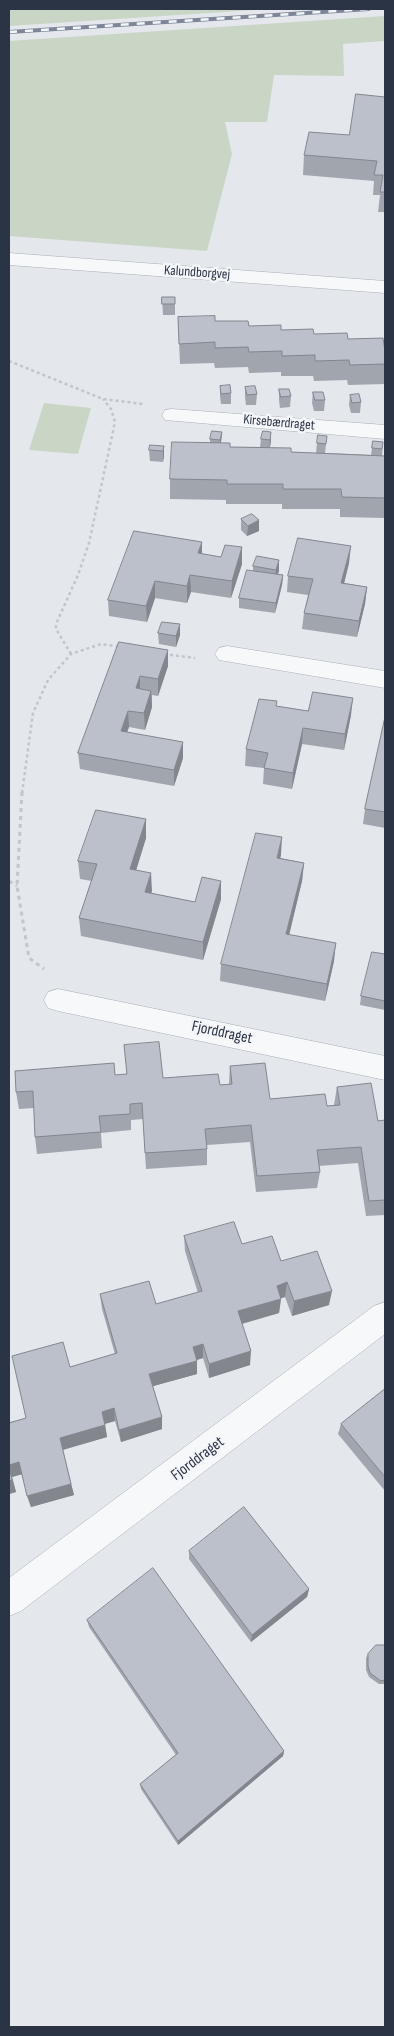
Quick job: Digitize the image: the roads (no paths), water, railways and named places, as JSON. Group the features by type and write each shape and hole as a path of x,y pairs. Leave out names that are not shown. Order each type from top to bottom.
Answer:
{"street":[{"name":"Kalundborgvej","path":"9,259 385,287"},
{"name":"Kirsebærdraget","path":"172,415 385,432"},
{"path":"227,654 385,680"},
{"name":"Fjorddraget","path":"58,1000 385,1068"},
{"name":"Fjorddraget","path":"9,1599 385,1316"}],"railway":[{"path":"9,32 369,9"}]}
